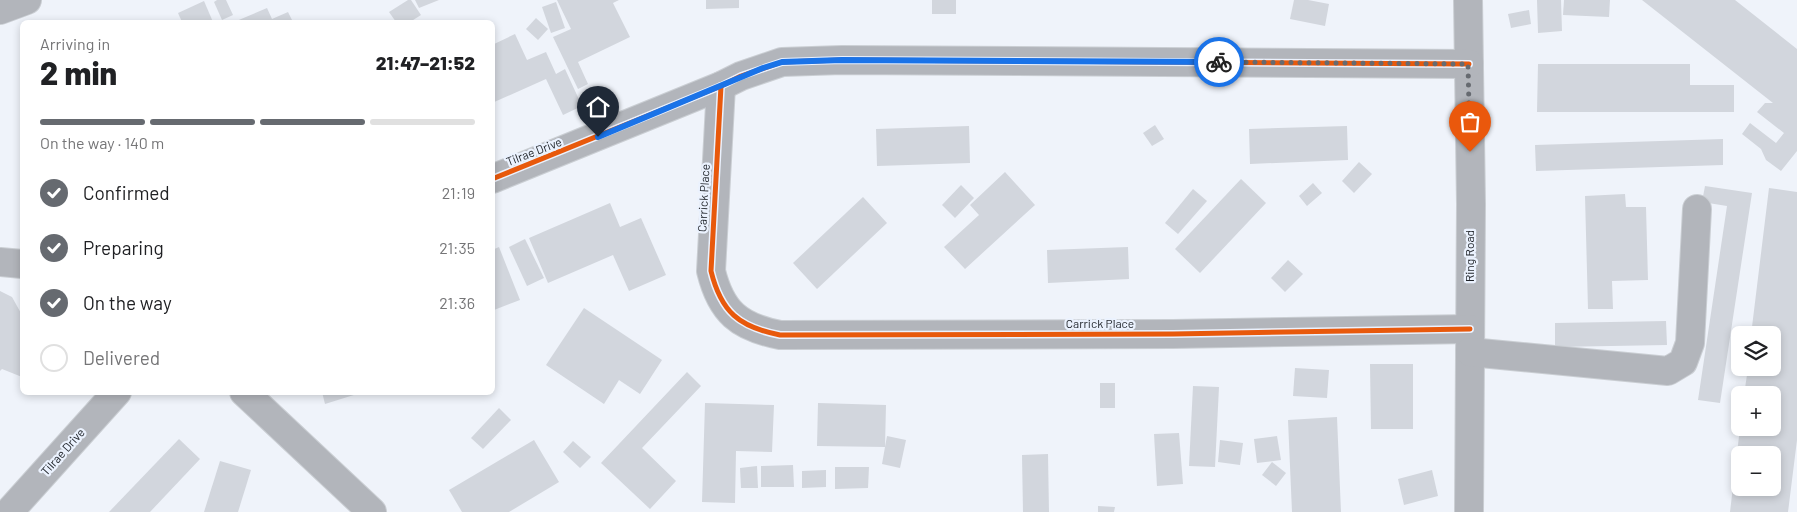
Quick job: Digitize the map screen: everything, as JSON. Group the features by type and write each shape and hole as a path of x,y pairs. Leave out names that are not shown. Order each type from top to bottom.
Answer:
{"street":[{"path":"0,10 27,0"},
{"name":"Ring Road","path":"1468,0 1470,204 1469,512"},
{"path":"722,86 782,62 804,61 1158,61 1468,64"},
{"name":"Tilrae Drive","path":"495,178 722,86"},
{"name":"Carrick Place","path":"722,86 711,271 716,290 733,315 762,332 780,335 1124,334 1470,341 1668,371 1683,362 1690,343 1697,209"},
{"path":"0,262 20,264"},
{"name":"Tilrae Drive","path":"9,512 114,395"},
{"path":"247,395 372,512"}],"building":[{"path":"226,0 233,15 222,20 214,2"},
{"path":"411,0 421,15 413,20 395,20 389,12"},
{"path":"415,0 439,0 419,8"},
{"path":"557,0 619,0 613,3 630,37 578,62 588,84 578,89 553,37 571,29"},
{"path":"706,0 739,0 739,8 706,9"},
{"path":"932,0 956,0 956,14 932,14"},
{"path":"1294,0 1308,0 1329,4 1325,26 1290,19"},
{"path":"1537,0 1561,0 1562,31 1538,33"},
{"path":"1564,0 1610,0 1609,17 1563,15"},
{"path":"1642,0 1735,0 1797,49 1797,151 1781,171 1766,160 1761,149 1742,134 1750,123 1776,143 1784,133 1757,112 1765,103 1773,103"},
{"path":"204,1 212,20 181,20 178,13"},
{"path":"556,2 565,28 551,33 542,7"},
{"path":"267,8 272,19 288,12 292,20 239,20"},
{"path":"1529,10 1531,24 1511,28 1508,14"},
{"path":"536,18 548,29 538,40 526,29"},
{"path":"515,34 527,60 546,52 556,74 565,69 582,106 563,115 546,79 495,102 495,44"},
{"path":"1538,64 1690,64 1690,85 1734,85 1734,112 1537,112"},
{"path":"1155,125 1164,139 1152,146 1143,133"},
{"path":"969,126 970,163 877,166 876,129"},
{"path":"1347,126 1348,160 1250,164 1249,129"},
{"path":"1723,139 1723,165 1536,171 1535,145"},
{"path":"1359,162 1372,174 1354,193 1342,181"},
{"path":"1005,172 1035,205 965,269 944,247 979,215 970,205"},
{"path":"1241,179 1266,203 1200,273 1175,249"},
{"path":"1313,183 1322,193 1307,206 1299,196"},
{"path":"961,185 974,198 955,218 942,205"},
{"path":"1705,186 1752,193 1720,403 1698,400 1727,206 1702,202"},
{"path":"1769,188 1797,192 1797,440 1788,512 1730,512 1732,496 1781,496 1781,446 1738,446 1739,436 1781,436 1781,386 1745,386 1747,376 1781,376 1781,326 1752,326"},
{"path":"1193,189 1207,201 1178,234 1165,223"},
{"path":"1625,194 1626,207 1646,207 1648,280 1612,281 1613,309 1588,309 1585,196"},
{"path":"863,197 887,223 817,289 793,263"},
{"path":"610,203 620,227 641,218 666,275 629,291 613,255 548,283 529,238"},
{"path":"525,239 544,278 527,286 509,247"},
{"path":"499,247 520,300 495,310 495,249"},
{"path":"1128,247 1129,279 1048,283 1047,250"},
{"path":"1288,260 1303,274 1285,292 1271,278"},
{"path":"0,291 12,297 20,311 20,376 2,369 0,371"},
{"path":"584,308 662,360 640,394 619,380 604,404 546,365"},
{"path":"1666,321 1667,345 1555,347 1555,323"},
{"path":"1370,364 1413,364 1413,429 1371,429"},
{"path":"1295,368 1329,370 1327,398 1293,396"},
{"path":"687,372 701,386 642,448 676,481 650,509 601,463"},
{"path":"1100,383 1115,383 1115,408 1100,408"},
{"path":"1193,386 1219,387 1215,467 1189,466"},
{"path":"323,395 354,395 325,404"},
{"path":"705,403 774,405 772,452 736,451 735,503 702,502"},
{"path":"818,403 886,405 885,447 817,446"},
{"path":"499,408 511,420 483,449 471,438"},
{"path":"1337,417 1341,512 1292,512 1288,420"},
{"path":"1179,433 1183,484 1157,486 1154,434"},
{"path":"887,436 906,440 900,468 882,464"},
{"path":"1277,436 1281,460 1257,463 1254,439"},
{"path":"179,439 200,459 150,512 109,512"},
{"path":"534,440 559,482 509,512 462,512 449,490"},
{"path":"1220,440 1243,443 1240,465 1218,462"},
{"path":"573,441 591,457 580,468 563,452"},
{"path":"1048,454 1049,512 1023,512 1022,455"},
{"path":"220,461 251,470 238,512 204,512"},
{"path":"1272,462 1286,473 1276,486 1262,475"},
{"path":"793,465 794,487 761,487 761,466"},
{"path":"757,466 758,488 741,488 740,468"},
{"path":"835,467 869,467 868,488 835,489"},
{"path":"826,470 826,487 802,488 802,471"},
{"path":"1432,470 1438,496 1404,505 1398,479"},
{"path":"1098,506 1115,507 1114,512 1098,512"}],"cycle path":[{"path":"495,178 721,86 741,76 782,62 842,60 1469,64"},
{"path":"721,86 711,271 715,285 726,307 743,322 766,332 780,335 1173,334 1470,329"}],"way so far":[{"path":"1219,62 1468,64 1470,152"}],"route":[{"path":"598,137 722,86 741,76 782,62 842,60 902,62 1219,62"}]}
